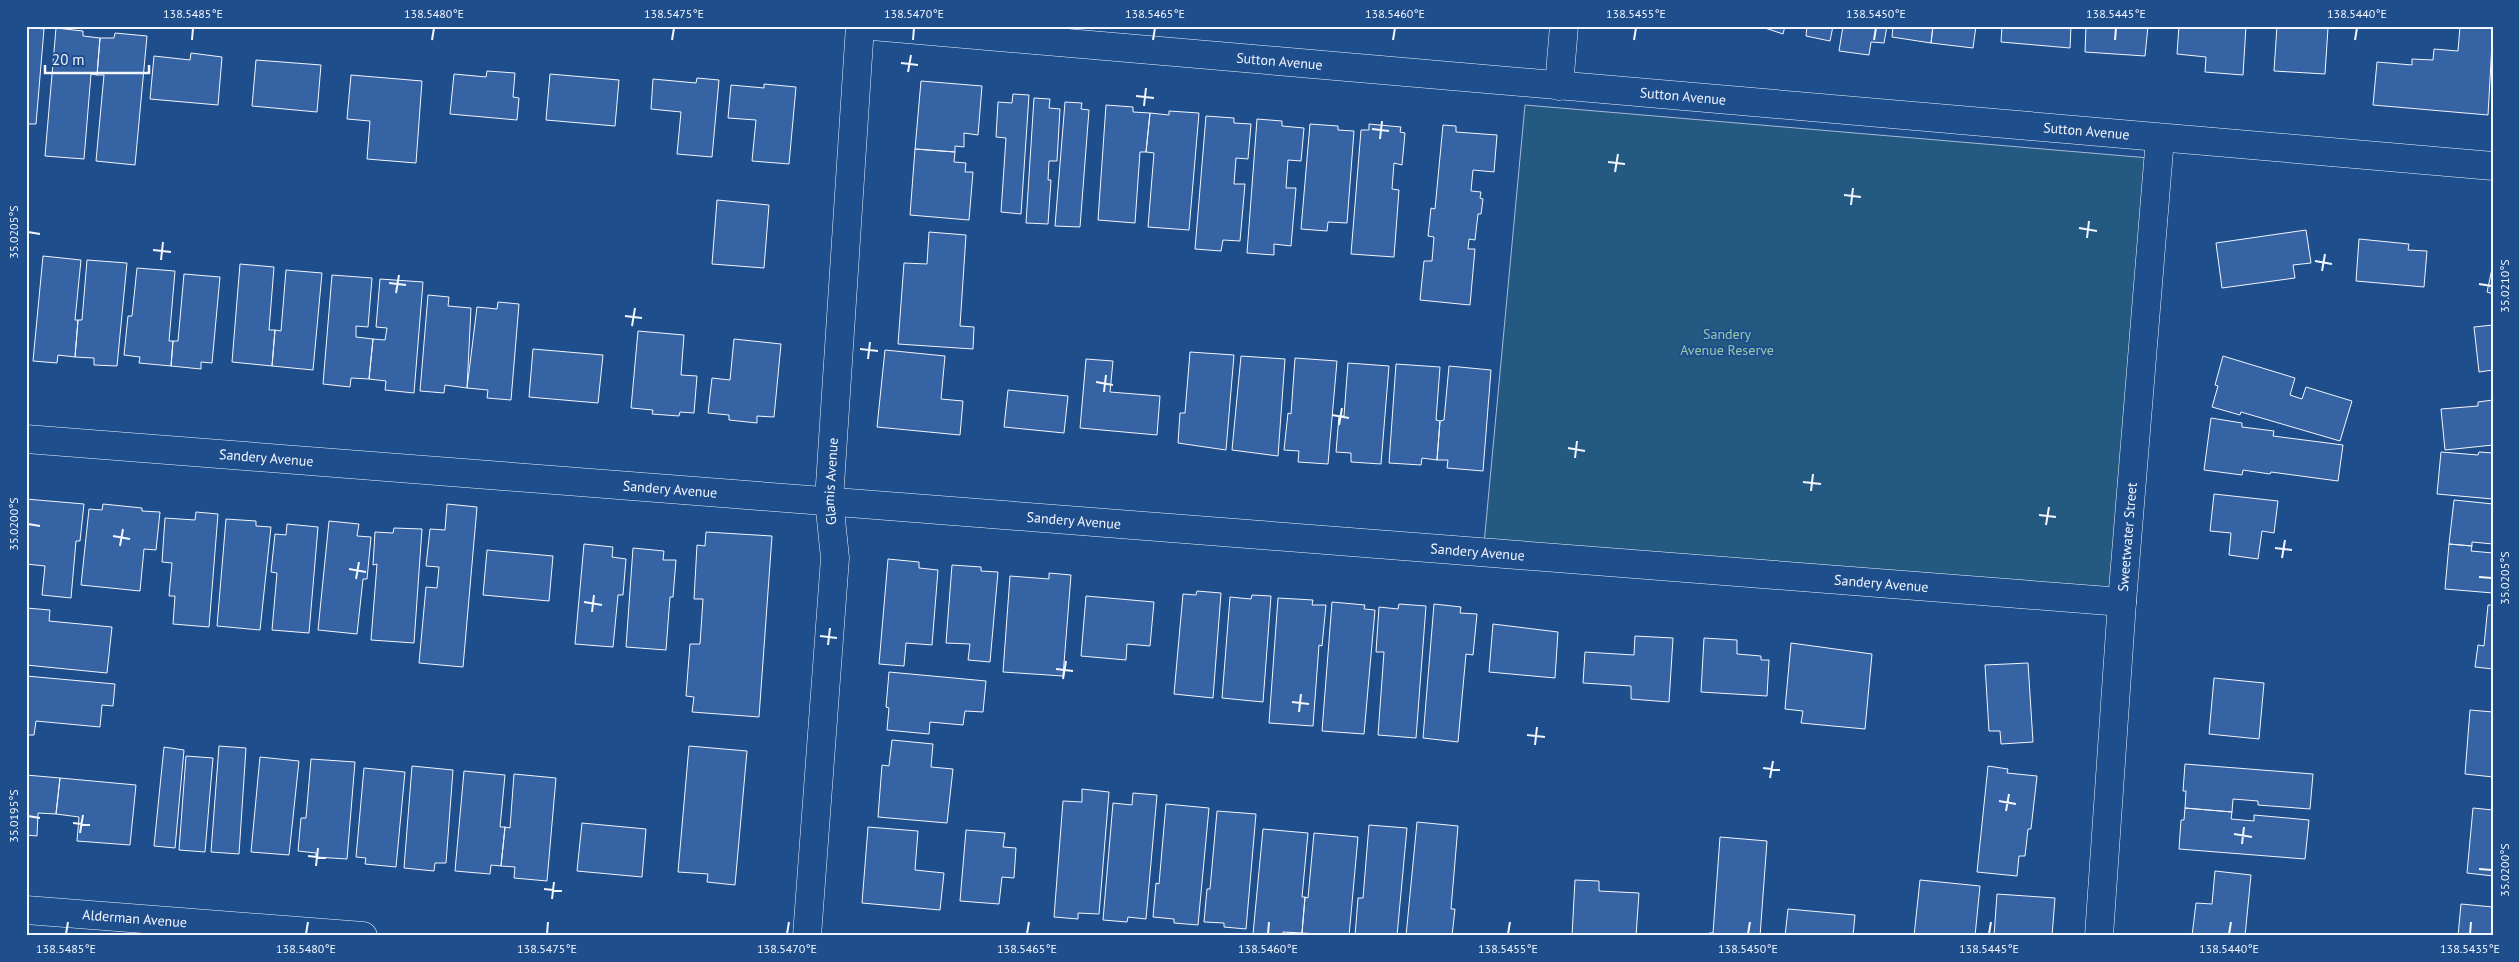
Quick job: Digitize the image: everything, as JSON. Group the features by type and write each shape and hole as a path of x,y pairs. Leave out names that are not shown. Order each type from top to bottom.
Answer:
{"street":[{"name":"Glamis Avenue","path":"807,936 835,558 829,500 860,26"},
{"name":"Sutton Avenue","path":"872,26 2493,166"},
{"path":"1559,86 1564,26"},
{"name":"Sweetwater Street","path":"2099,936 2122,602 2160,138"},
{"name":"Sandery Avenue","path":"26,439 2122,602"},
{"name":"Alderman Avenue","path":"26,910 363,936"}],"green space":[{"name":"Sandery Avenue Reserve","path":"1525,105 2149,158 2116,593 1484,544"}],"building":[{"path":"1759,26 1785,26 1783,34"},
{"path":"1807,26 1833,26 1830,41 1806,36"},
{"path":"1843,26 1887,26 1884,43 1871,42 1869,55 1839,51"},
{"path":"1893,26 1933,26 1931,43 1892,37"},
{"path":"1933,26 1976,26 1973,48 1931,43"},
{"path":"2002,26 2071,26 2070,48 2001,42"},
{"path":"2086,26 2148,26 2145,56 2085,52"},
{"path":"2179,26 2246,26 2243,75 2205,72 2206,57 2177,54"},
{"path":"2277,26 2328,28 2325,74 2274,71"},
{"path":"2460,26 2493,26 2488,115 2373,105 2377,62 2412,65 2412,59 2433,60 2434,49 2458,51"},
{"path":"26,27 44,29 36,124 26,124"},
{"path":"56,28 83,31 83,36 100,38 97,75 91,74 84,159 45,156"},
{"path":"115,33 147,36 135,165 96,161 104,75 97,75 100,38 114,38"},
{"path":"191,53 222,57 218,105 150,99 154,56 190,60"},
{"path":"256,60 321,65 317,112 252,106"},
{"path":"487,71 515,73 513,97 519,98 517,120 450,114 454,74 486,77"},
{"path":"550,74 619,80 615,126 546,120"},
{"path":"351,75 422,81 416,163 367,159 370,121 347,119"},
{"path":"697,78 719,80 712,157 677,154 681,112 651,109 653,79 696,83"},
{"path":"921,81 982,86 978,135 964,133 964,147 955,146 955,152 915,149"},
{"path":"764,84 796,87 789,164 752,161 756,120 728,118 731,85 764,88"},
{"path":"1013,94 1029,95 1021,214 1001,212 1006,138 996,137 998,102 1012,103"},
{"path":"1034,98 1050,99 1049,108 1060,109 1057,161 1049,161 1048,180 1051,180 1048,224 1026,223"},
{"path":"1065,102 1082,103 1081,109 1089,110 1080,227 1055,226"},
{"path":"1106,105 1133,107 1133,112 1150,113 1146,152 1140,152 1135,223 1098,220"},
{"path":"1169,111 1199,113 1189,230 1148,227 1154,153 1146,152 1150,113 1169,115"},
{"path":"1206,116 1234,118 1234,123 1251,124 1248,159 1236,158 1234,184 1245,184 1240,241 1223,240 1221,251 1195,249"},
{"path":"1257,119 1282,121 1282,126 1304,128 1301,161 1288,160 1286,188 1296,188 1291,246 1274,244 1274,255 1247,253"},
{"path":"1310,124 1338,126 1338,130 1354,131 1347,223 1328,222 1327,231 1301,229"},
{"path":"1369,124 1401,127 1400,132 1405,133 1402,165 1394,163 1392,189 1399,190 1394,257 1351,254 1361,130 1369,130"},
{"path":"1443,125 1456,126 1456,132 1497,135 1494,172 1473,170 1471,191 1481,192 1480,198 1483,199 1481,214 1478,214 1475,240 1469,239 1468,249 1475,249 1470,305 1420,300 1424,261 1432,261 1434,237 1428,236 1431,208 1435,209"},
{"path":"915,149 955,152 954,162 966,163 965,172 973,172 969,220 910,215"},
{"path":"717,200 769,205 764,268 712,264"},
{"path":"2306,230 2311,263 2293,265 2295,278 2222,288 2216,243"},
{"path":"929,232 966,235 960,326 974,327 973,349 898,344 904,263 927,264"},
{"path":"2359,239 2409,244 2408,250 2427,251 2424,287 2356,281"},
{"path":"43,256 81,260 75,320 78,320 75,357 58,355 57,363 33,361"},
{"path":"87,260 127,263 117,366 94,365 94,358 75,357 78,320 82,320"},
{"path":"240,264 274,267 269,330 275,330 272,366 232,362"},
{"path":"2493,264 2493,294 2487,292"},
{"path":"137,268 175,271 169,341 173,341 171,366 139,363 140,357 124,355 128,316 132,316"},
{"path":"286,270 322,273 313,370 272,366 275,330 281,331"},
{"path":"184,274 220,277 212,363 201,362 201,369 171,366 173,341 178,341"},
{"path":"332,275 372,278 368,327 356,326 356,337 373,339 369,379 351,378 350,387 323,384"},
{"path":"380,279 423,282 414,393 385,390 386,381 369,379 373,339 385,340 387,328 376,327"},
{"path":"428,295 449,297 448,306 471,308 467,388 445,385 444,393 420,391"},
{"path":"498,302 519,304 511,400 487,398 488,390 467,388 477,307 497,309"},
{"path":"2493,325 2493,370 2479,372 2474,327"},
{"path":"638,331 684,335 681,375 697,376 694,413 680,412 679,416 652,414 653,410 631,408"},
{"path":"734,339 781,344 774,417 757,416 757,423 729,420 729,415 708,413 712,378 730,380"},
{"path":"533,349 603,355 598,403 529,397"},
{"path":"885,350 945,356 941,399 963,401 960,435 877,427"},
{"path":"1190,352 1234,355 1226,450 1178,443 1180,413 1185,413"},
{"path":"1241,356 1285,359 1278,456 1232,450"},
{"path":"2223,356 2295,378 2290,395 2302,399 2306,387 2352,401 2340,441 2241,412 2240,415 2212,407 2218,386 2215,385"},
{"path":"1295,358 1337,361 1328,464 1298,462 1299,451 1284,450 1288,413 1291,414"},
{"path":"1086,359 1113,361 1110,392 1160,396 1157,435 1080,428"},
{"path":"1348,363 1389,366 1381,464 1351,462 1351,453 1336,452 1339,416 1344,416"},
{"path":"1396,364 1440,367 1436,420 1440,421 1437,460 1422,458 1421,465 1389,463"},
{"path":"1449,366 1491,370 1483,471 1447,468 1448,460 1437,460 1440,421 1444,420"},
{"path":"1008,390 1068,396 1064,433 1004,427"},
{"path":"2493,400 2493,445 2445,450 2441,409 2478,406 2478,402"},
{"path":"2211,418 2242,423 2242,427 2274,431 2273,436 2343,445 2338,481 2271,472 2270,474 2243,470 2242,475 2204,470"},
{"path":"2441,452 2478,455 2479,452 2493,453 2493,499 2437,494"},
{"path":"2214,494 2278,501 2274,533 2262,531 2258,559 2229,555 2231,533 2210,531"},
{"path":"26,499 84,504 80,541 76,541 71,598 42,595 45,566 26,564"},
{"path":"2454,500 2493,504 2493,544 2472,542 2472,546 2449,544"},
{"path":"103,504 142,508 142,511 160,512 156,550 144,549 140,591 81,585 89,509 102,510"},
{"path":"447,504 477,507 463,667 419,663 426,587 437,588 439,567 426,566 430,529 445,530"},
{"path":"196,512 218,514 209,627 173,624 175,596 169,596 172,563 162,562 165,518 195,520"},
{"path":"226,519 256,521 256,526 271,527 260,630 217,626"},
{"path":"329,521 359,524 357,536 371,537 367,579 363,579 357,634 318,630"},
{"path":"287,524 318,527 309,633 272,630 277,573 271,572 275,534 286,535"},
{"path":"394,528 422,529 414,643 371,640 377,564 373,565 375,532 393,533"},
{"path":"706,532 772,536 759,717 692,712 694,697 686,696 690,644 700,644 703,599 694,599 697,545 705,546"},
{"path":"584,544 613,547 612,557 626,559 623,595 618,595 613,647 575,644"},
{"path":"2449,544 2472,546 2471,551 2493,553 2493,593 2445,589"},
{"path":"633,548 664,551 663,560 676,560 673,597 670,597 666,650 626,647"},
{"path":"487,550 553,556 549,601 483,595"},
{"path":"888,559 919,562 919,568 938,570 932,645 906,643 904,666 879,664"},
{"path":"952,565 981,567 981,571 998,572 990,662 968,660 970,644 946,643"},
{"path":"1049,573 1071,575 1063,676 1003,672 1010,576 1049,579"},
{"path":"1197,591 1221,593 1213,698 1174,694 1183,594 1196,595"},
{"path":"1252,595 1271,596 1263,702 1222,698 1230,597 1251,599"},
{"path":"1086,596 1154,602 1150,646 1127,644 1126,660 1081,656"},
{"path":"1278,598 1313,600 1312,605 1326,605 1322,646 1319,645 1313,726 1269,723"},
{"path":"1332,602 1365,605 1364,609 1375,610 1364,734 1322,731"},
{"path":"1399,604 1426,606 1416,738 1378,735 1384,652 1376,652 1379,607 1398,609"},
{"path":"1434,604 1461,607 1460,613 1477,614 1473,655 1466,654 1458,742 1423,738"},
{"path":"2488,605 2493,605 2493,669 2475,667 2478,645 2484,646"},
{"path":"26,608 50,610 49,621 112,627 107,673 26,665"},
{"path":"1493,624 1558,632 1555,678 1489,672"},
{"path":"1635,636 1673,638 1669,702 1631,699 1631,686 1583,683 1585,652 1634,655"},
{"path":"1704,638 1737,640 1737,654 1761,656 1761,660 1769,660 1767,696 1701,692"},
{"path":"1791,643 1872,654 1865,729 1801,723 1803,711 1785,709"},
{"path":"2028,663 2033,742 2001,744 2000,731 1989,731 1985,665"},
{"path":"889,672 986,681 983,712 965,711 963,725 930,722 929,734 887,730 889,708 886,707"},
{"path":"26,676 115,684 113,706 102,705 100,727 36,721 34,735 26,735"},
{"path":"2214,678 2264,683 2259,739 2209,734"},
{"path":"2470,710 2493,712 2493,777 2465,774"},
{"path":"892,740 933,744 931,767 953,769 947,823 878,817 882,765 889,766"},
{"path":"219,746 246,748 239,854 211,852"},
{"path":"689,746 747,751 735,885 707,882 708,874 678,872"},
{"path":"164,747 184,750 175,848 154,846"},
{"path":"186,756 213,758 205,852 179,850"},
{"path":"260,757 299,761 289,855 251,852"},
{"path":"311,759 355,762 347,859 316,857 316,853 298,851 301,818 306,818"},
{"path":"2185,764 2313,774 2310,809 2258,805 2258,801 2233,799 2232,812 2185,808 2186,791 2183,791"},
{"path":"412,766 453,770 446,863 435,863 434,871 404,868"},
{"path":"1988,766 2008,769 2007,773 2037,776 2031,829 2028,829 2025,856 2019,856 2017,876 1977,872"},
{"path":"364,768 405,772 396,867 365,864 366,858 356,857"},
{"path":"464,771 505,775 500,827 505,827 501,866 491,865 490,874 455,871"},
{"path":"514,774 556,778 547,881 514,878 515,867 501,866 505,827 510,828"},
{"path":"26,775 60,778 56,814 38,813 37,836 26,835"},
{"path":"60,778 136,785 130,845 77,841 79,817 56,814"},
{"path":"1082,789 1109,792 1099,914 1078,913 1078,919 1054,917 1063,801 1082,802"},
{"path":"1133,793 1157,795 1146,919 1128,917 1127,922 1103,920 1113,803 1132,805"},
{"path":"1166,804 1209,808 1198,925 1174,923 1174,919 1153,917 1156,883 1159,884"},
{"path":"2185,808 2232,812 2231,819 2254,821 2254,815 2309,820 2305,859 2179,849 2181,820 2184,820"},
{"path":"2473,808 2493,810 2493,876 2467,873"},
{"path":"1217,811 1256,814 1246,929 1224,927 1224,923 1204,922 1207,889 1210,889"},
{"path":"1417,822 1458,826 1451,909 1455,909 1452,936 1406,936"},
{"path":"582,823 646,829 642,877 577,871"},
{"path":"1369,825 1407,828 1397,936 1355,936 1358,898 1363,898"},
{"path":"868,827 918,831 915,870 944,873 940,910 862,903"},
{"path":"1263,829 1308,833 1302,897 1305,897 1302,933 1283,932 1283,936 1253,934"},
{"path":"966,830 1005,833 1003,847 1016,848 1014,878 1002,877 999,904 960,901"},
{"path":"1314,833 1358,837 1349,936 1302,933 1305,897 1308,898"},
{"path":"1720,837 1767,841 1760,936 1709,936 1709,933 1713,933"},
{"path":"2215,871 2251,875 2245,936 2192,936 2196,903 2212,904"},
{"path":"1575,880 1599,881 1599,891 1639,893 1636,936 1572,936"},
{"path":"1920,880 1980,886 1975,936 1914,936"},
{"path":"1997,894 2055,898 2052,936 1994,936"},
{"path":"2461,904 2493,907 2493,936 2458,936"},
{"path":"1788,909 1855,915 1853,936 1785,936"}]}
